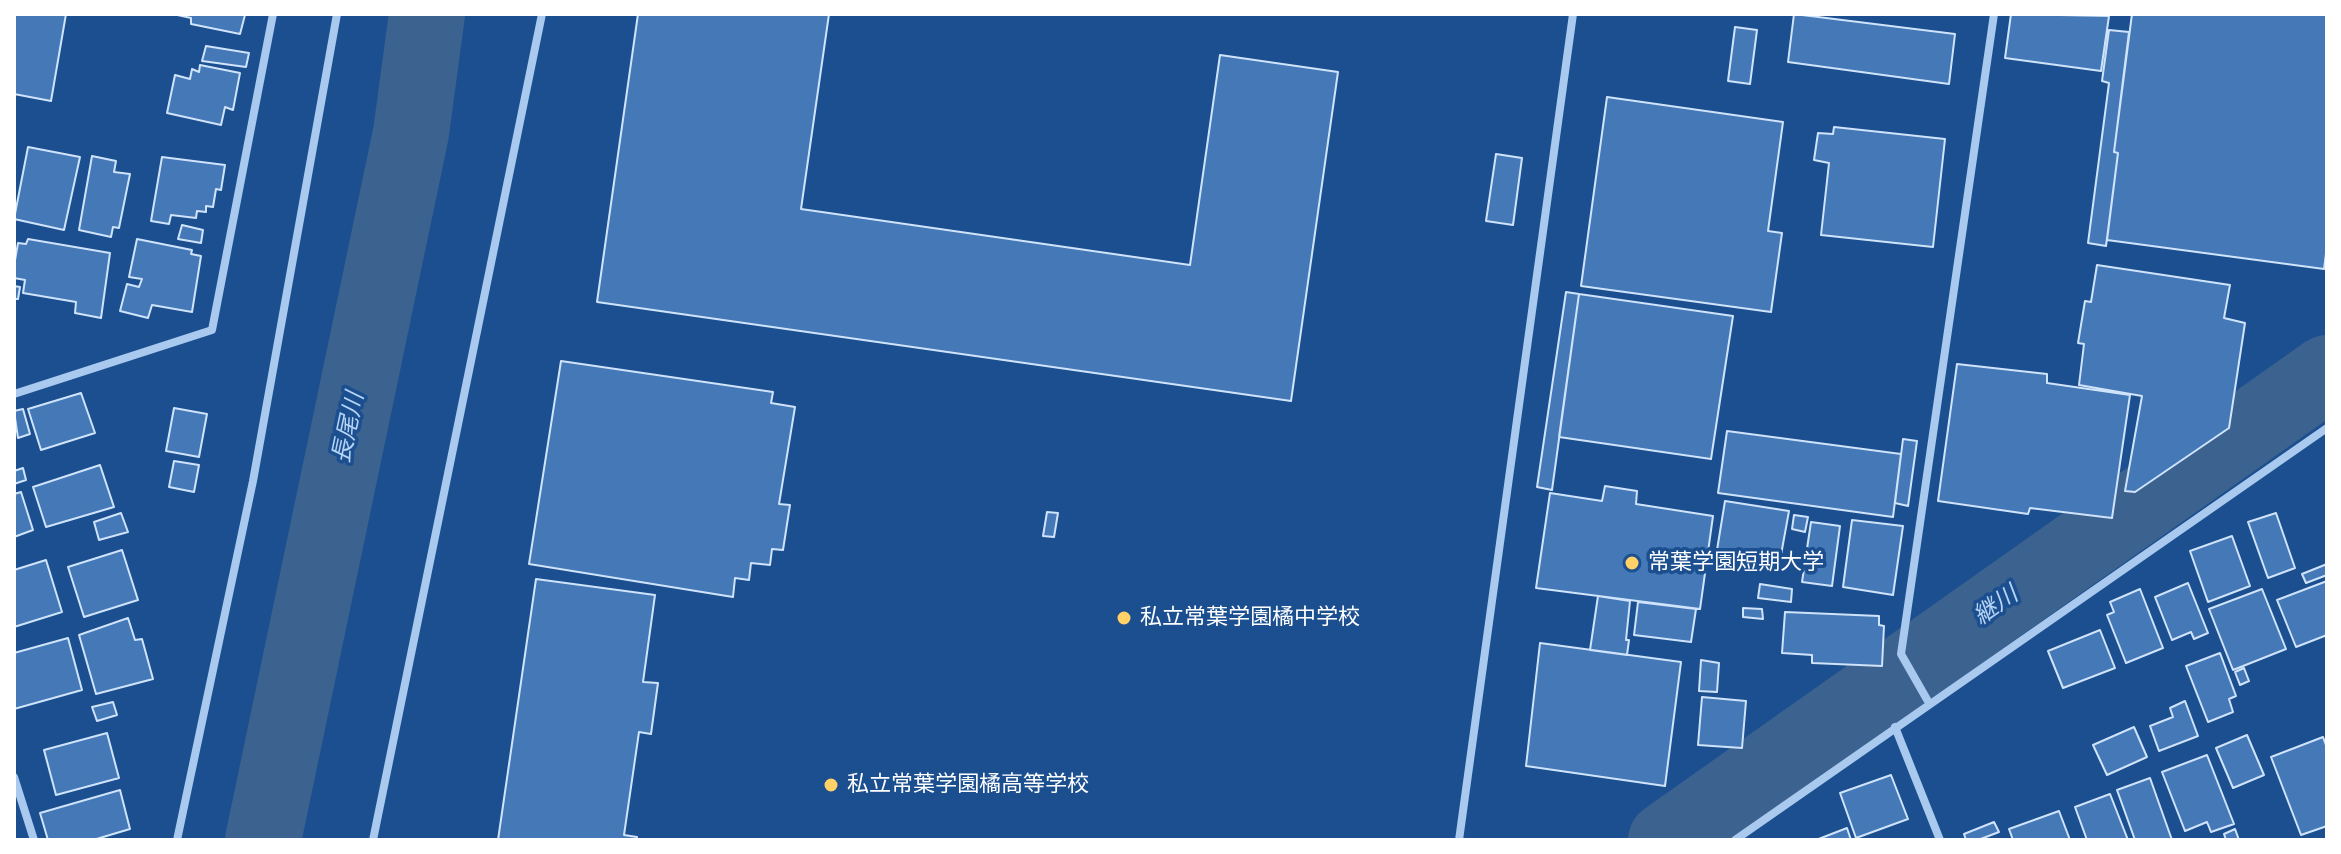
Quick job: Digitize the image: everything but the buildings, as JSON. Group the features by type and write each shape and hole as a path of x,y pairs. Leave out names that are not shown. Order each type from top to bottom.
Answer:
{"street":[{"path":"14,394 212,330 273,14"},
{"path":"177,840 253,481 337,14"},
{"path":"373,840 542,14"},
{"path":"1459,840 1573,14"},
{"path":"1929,703 1901,654 1994,14"},
{"path":"1735,840 2327,428"},
{"path":"1895,727 1940,840"},
{"path":"14,777 34,840"}],"waterway":[{"name":"長尾川","path":"263,840 411,133 427,14"},
{"name":"継川","path":"1666,840 2327,373"}],"place":[{"name":"常葉学園短期大学","path":"1632,563"},
{"name":"私立常葉学園橘中学校","path":"1124,618"},
{"name":"私立常葉学園橘高等学校","path":"831,785"}]}
